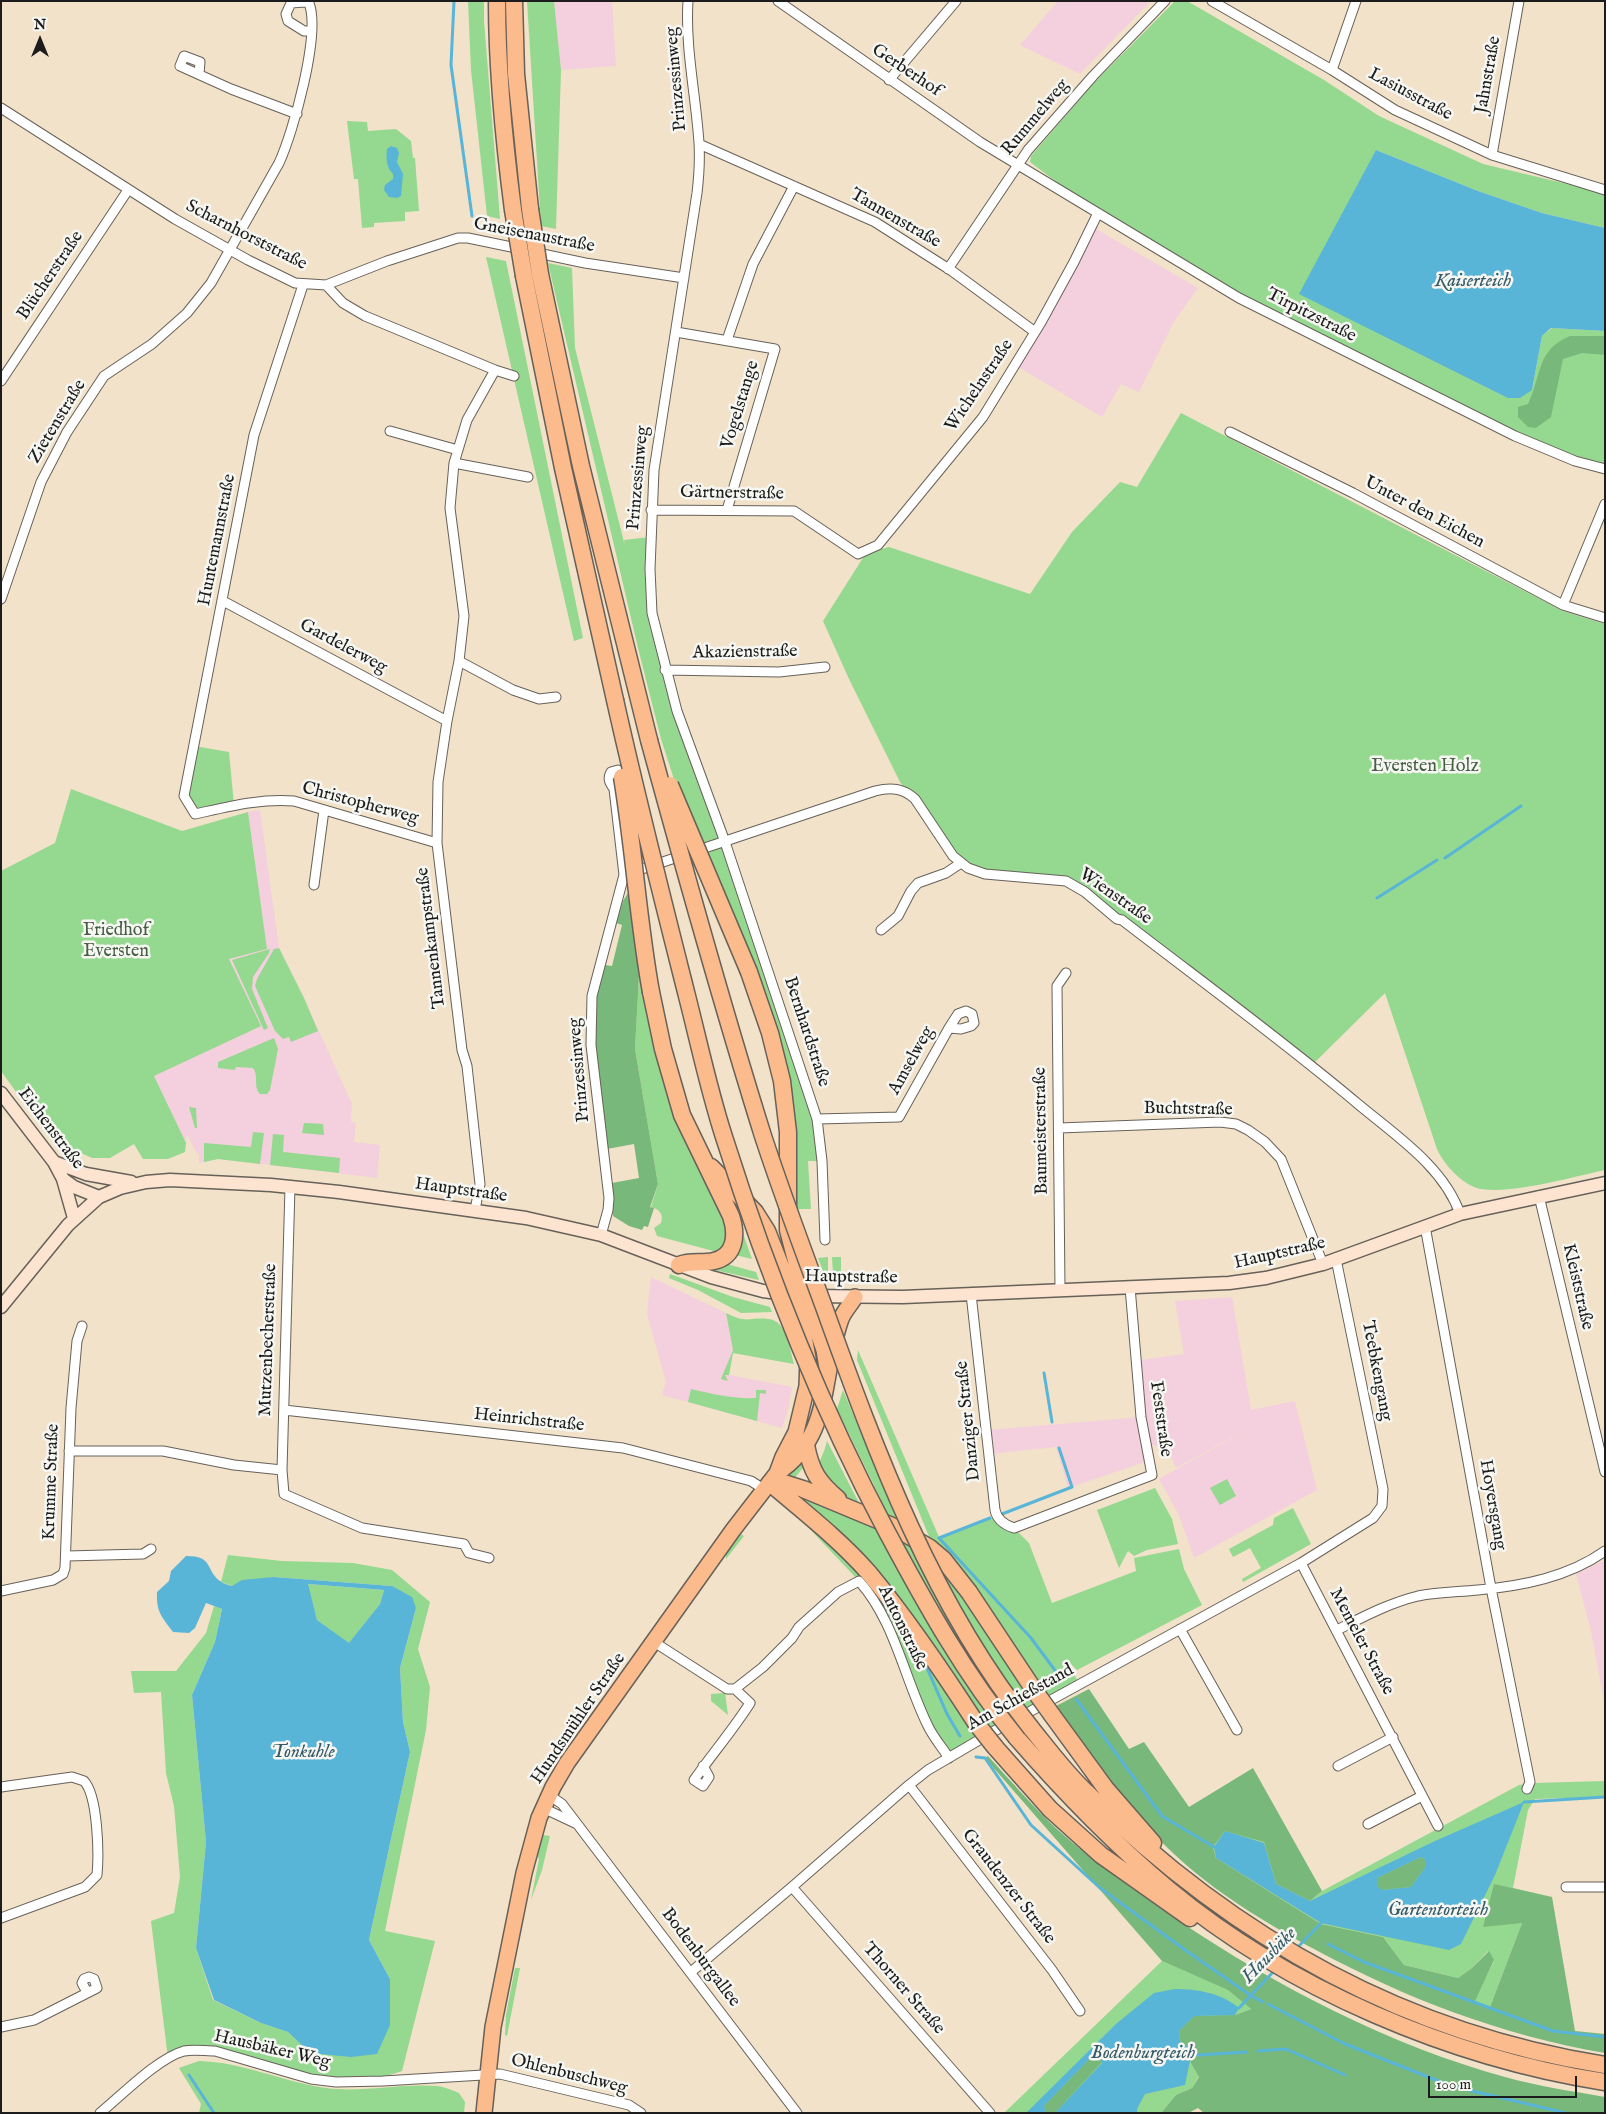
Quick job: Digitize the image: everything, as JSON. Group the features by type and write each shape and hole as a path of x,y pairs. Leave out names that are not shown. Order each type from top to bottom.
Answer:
{"highway":[{"path":"497,1 502,115 513,210 560,374 623,638 676,839 764,1137 864,1419 891,1484 940,1589 963,1630 1015,1708 1031,1728 1084,1790 1181,1878 1278,1946 1380,1999 1453,2027 1539,2053 1605,2065"},
{"path":"514,1 517,94 530,209 532,275 563,468 649,850 723,1134 773,1281 837,1431 898,1553 957,1653 994,1710 1064,1792 1117,1844 1169,1890 1266,1958 1334,1995 1384,2018 1448,2042 1528,2066 1605,2082"},
{"path":"615,700 617,747 631,834 642,941 651,992 674,1091 688,1131 731,1216 734,1227 734,1240 731,1250 722,1258 714,1261 690,1261 678,1266"},
{"path":"649,740 692,834 749,972 770,1034 782,1082 788,1132 788,1230 799,1295"},
{"path":"700,1155 755,1212 767,1231 799,1295"},
{"path":"806,1446 814,1474 834,1495 852,1509"},
{"path":"770,1482 794,1485 852,1509 909,1535 943,1559 996,1631 1034,1690 1106,1789 1181,1878"},
{"path":"770,1482 824,1528 868,1573 916,1635 976,1723 1050,1809 1101,1855 1161,1899 1196,1922 1234,1937"}],"main road":[{"name":"Eichenstraße","path":"1,1093 54,1162 63,1179 74,1187 99,1197"},
{"path":"54,1162 75,1172 91,1176 140,1183"},
{"path":"91,1176 99,1197"},
{"path":"63,1179 74,1218"},
{"name":"Hauptstraße","path":"1,1307 74,1218 99,1197 120,1188 140,1183 179,1180 290,1187 475,1210 541,1221 601,1235 678,1266 743,1286 799,1295 883,1297 1253,1281 1323,1264 1460,1214 1605,1183"},
{"name":"Hundsmühler Straße","path":"799,1295 824,1350 828,1374"},
{"name":"Hundsmühler Straße","path":"484,2113 493,2027 524,1873 536,1826 546,1802 567,1763 733,1530 770,1482 796,1432 807,1386 806,1349 799,1295"},
{"name":"Hundsmühler Straße","path":"770,1482 791,1464 806,1446 822,1409 828,1374 842,1317 855,1296"}],"street":[{"name":"Prinzessinweg","path":"688,1 690,51 699,144 698,193 658,439 651,510 650,569 652,613 665,670 677,712 725,842"},
{"name":"Gerberhof","path":"778,1 980,142 1018,164"},
{"path":"889,80 956,1"},
{"name":"Rummelweg","path":"948,269 1018,164 1093,76 1165,1"},
{"name":"Lasiusstraße","path":"1212,1 1332,70 1395,110 1492,155 1605,190"},
{"path":"1332,70 1356,1"},
{"name":"Jahnstraße","path":"1492,155 1519,1"},
{"name":"Zietenstraße","path":"1,599 41,482 67,432 104,376 152,344 187,313 211,283 278,164 288,143 297,114 309,53 311,31"},
{"path":"199,74 297,114"},
{"name":"Scharnhorststraße","path":"1,108 128,190 231,250 303,285 326,285"},
{"name":"Tannenstraße","path":"699,144 875,222 948,269 1035,332"},
{"name":"Tirpitzstraße","path":"1018,164 1264,312 1515,436 1575,461 1605,469"},
{"path":"726,340 753,264 794,186"},
{"name":"Blücherstraße","path":"1,381 128,190"},
{"name":"Wichelnstraße","path":"858,554 878,545 886,537 982,419 1035,332 1074,262 1098,213"},
{"name":"Gneisenaustraße","path":"326,285 396,258 458,238 468,238 585,264 684,278"},
{"name":"Huntemannstraße","path":"189,805 184,796 186,782 223,601 254,435 303,285"},
{"path":"326,285 344,304 365,316 495,370 514,376"},
{"name":"Vogelstange","path":"676,332 775,350 727,510"},
{"name":"Tannenkampstraße","path":"475,1210 480,1184 467,1066 462,1050 437,842 438,782 459,661 464,616 450,514 454,463 467,420 495,370"},
{"path":"390,431 458,450"},
{"name":"Unter den Eichen","path":"1230,432 1345,489 1563,605 1605,618"},
{"path":"454,463 528,476"},
{"path":"1563,605 1605,504"},
{"name":"Gärtnerstraße","path":"651,510 794,511 858,554"},
{"name":"Gardelerweg","path":"223,601 447,722"},
{"path":"459,661 513,690 539,699 556,697"},
{"name":"Akazienstraße","path":"665,670 779,672 825,667"},
{"name":"Wienstraße","path":"725,842 875,791 892,788 909,793 953,856 961,863 985,874 1066,881 1085,892 1117,919 1122,920 1312,1065 1403,1142 1435,1173 1448,1189 1460,1214"},
{"name":"Prinzessinweg","path":"601,1235 608,1210 609,1198 591,1046 590,1009 624,875 614,789"},
{"name":"Christopherweg","path":"189,805 195,814 234,805 282,800 437,842"},
{"path":"314,885 324,810"},
{"path":"624,875 725,842"},
{"name":"Bernhardstraße","path":"725,842 817,1119 822,1161 825,1240"},
{"path":"881,930 898,916 911,891 918,883 946,873 961,863"},
{"name":"Baumeisterstraße","path":"1060,1290 1057,986 1066,973"},
{"name":"Amselweg","path":"817,1119 899,1117 949,1028"},
{"name":"Buchtstraße","path":"1059,1128 1220,1122 1236,1124 1248,1130 1266,1142 1281,1159 1323,1264"},
{"name":"Mutzenbecherstraße","path":"290,1187 282,1470 284,1494 362,1528 464,1544 469,1553 489,1558"},
{"name":"Kleiststraße","path":"1539,1196 1605,1472"},
{"name":"Hoyersgang","path":"1424,1226 1491,1588 1530,1782 1527,1789"},
{"name":"Teebkengang","path":"1336,1259 1383,1489"},
{"name":"Feststraße","path":"1018,1527 1152,1475 1141,1417 1130,1287"},
{"name":"Danziger Straße","path":"971,1294 996,1517 1006,1525 1018,1527"},
{"name":"Krumme Straße","path":"1,1591 58,1578 63,1574 65,1568 69,1451 77,1341 82,1326"},
{"name":"Heinrichstraße","path":"284,1410 623,1448 750,1481 770,1482"},
{"path":"69,1451 163,1451 234,1465 282,1470"},
{"name":"Am Schießstand","path":"690,1972 792,1887 909,1785 973,1742 1300,1563 1373,1518 1382,1506 1383,1489"},
{"path":"1337,1630 1403,1600 1445,1592 1491,1588 1551,1577 1571,1570 1605,1551"},
{"path":"66,1556 147,1552"},
{"name":"Memeler Straße","path":"1300,1563 1337,1630 1438,1826"},
{"name":"Antonstraße","path":"734,1689 763,1666 792,1638 799,1627 838,1592 859,1581 877,1606 897,1649 928,1726 949,1758"},
{"path":"1180,1629 1237,1730"},
{"path":"654,1642 726,1689 734,1689 750,1703 704,1766"},
{"path":"1338,1766 1393,1738"},
{"path":"1,1787 72,1778 84,1781 92,1794 99,1858 98,1875 85,1887 1,1918"},
{"name":"Graudenzer Straße","path":"909,1785 1052,1970 1080,2011"},
{"path":"1368,1824 1422,1796"},
{"name":"Bodenburgallee","path":"546,1802 578,1824"},
{"name":"Bodenburgallee","path":"546,1802 562,1804 796,2113"},
{"name":"Thorner Straße","path":"792,1887 990,2113"},
{"path":"1566,1887 1605,1887"},
{"path":"1,2027 34,2020 87,1992"},
{"name":"Hausbäker Weg","path":"100,2113 168,2058 185,2051 215,2052 311,2079 336,2082 487,2074"},
{"name":"Ohlenbuschweg","path":"487,2074 503,2074 586,2094 629,2105 641,2113"}],"shaded area":[{"path":"554,1 612,1 616,66 561,70"},
{"path":"1058,1 1151,1 1080,74 1020,45"},
{"path":"1091,226 1198,288 1173,323 1139,392 1121,384 1102,417 1015,365"},
{"path":"260,810 279,948 352,1104 351,1122 356,1122 354,1142 380,1145 377,1178 230,1160 218,1159 199,1163 199,1154 197,1154 187,1134 186,1143 153,1076 260,1026 229,959 267,949 248,812"},
{"path":"651,1277 726,1313 733,1350 729,1375 792,1387 788,1410 782,1428 662,1395 666,1382 647,1314"},
{"path":"1232,1297 1251,1410 1295,1401 1317,1490 1194,1558 1179,1515 1159,1479 1261,1422 1176,1468 1170,1454 1144,1440 1148,1461 1068,1488 1056,1447 989,1454 987,1430 1141,1417 1134,1361 1184,1354 1175,1301"},
{"path":"1605,1560 1605,1706 1591,1631 1576,1574"}],"green space":[{"path":"468,1 484,1 500,219 487,216 471,70"},
{"path":"527,1 554,1 561,70 556,229 541,226"},
{"path":"1175,1 1187,1 1324,80 1379,116 1483,164 1605,193 1605,228 1542,213 1478,191 1376,150 1532,390 1542,336 1552,328 1605,331 1605,469 1575,461 1264,312 1098,213 1030,162 1031,156 1094,83"},
{"path":"347,121 367,122 368,131 396,129 411,141 413,158 415,158 419,211 405,212 405,221 374,223 374,227 362,228 358,179 354,179"},
{"path":"486,257 506,261 583,638 574,641"},
{"path":"548,263 572,268 575,348 625,546 624,540 650,537 650,569 660,650 817,1119 822,1161 808,1161 811,1209 791,1209 782,1081 692,835 661,739"},
{"path":"1570,336 1605,336 1605,355 1582,353 1563,359 1551,417 1536,428 1528,427 1518,417 1518,407 1528,404 1545,356 1551,348"},
{"name":"Eversten Holz","path":"1181,413 1563,611 1605,624 1605,1170 1538,1185 1502,1190 1486,1190 1468,1184 1452,1171 1437,1149 1385,993 1312,1065 1077,887 968,868 900,782 849,679 823,621 866,553 889,547 1030,594 1072,532 1120,482 1137,487"},
{"path":"194,746 229,752 234,805 195,814 188,798 187,789 188,772"},
{"name":"Friedhof Eversten","path":"71,789 182,831 248,812 267,949 229,959 261,1026 154,1076 186,1143 185,1152 168,1159 143,1159 134,1144 110,1158 92,1158 50,1139 1,1071 1,871 55,843"},
{"path":"628,893 639,975 635,1049 658,1184 650,1207 654,1208 648,1227 644,1226 642,1230 629,1226 613,1216 612,1183 639,1178 634,1144 607,1149 592,1029 593,1009 605,965 612,966 622,925 616,923 623,901"},
{"path":"279,948 318,1031 291,1042 289,1037 283,1039 275,1031 255,986 274,949"},
{"path":"270,949 253,977 252,989 268,1028 264,1030 232,960"},
{"path":"639,975 652,1036 667,1089 730,1231 721,1253 657,1236 654,1228 661,1223 662,1217 656,1209 651,1207 658,1184 635,1049"},
{"path":"274,1038 278,1049 270,1090 267,1094 260,1094 258,1091 256,1074 253,1068 236,1067 235,1070 218,1068 218,1062"},
{"path":"189,1107 196,1108 197,1128 195,1128"},
{"path":"304,1123 323,1124 324,1135 302,1133"},
{"path":"253,1132 264,1133 260,1164 218,1159 204,1162 204,1143 251,1147"},
{"path":"273,1134 284,1135 283,1152 340,1158 339,1173 270,1165"},
{"path":"740,1225 752,1259 735,1255"},
{"path":"828,1257 828,1275 824,1274 818,1258"},
{"path":"832,1257 841,1257 841,1277 833,1274"},
{"path":"723,1263 756,1272 759,1280 706,1268"},
{"path":"670,1274 733,1297 770,1307 772,1312 741,1313 698,1290 669,1278"},
{"path":"726,1313 743,1319 768,1319 780,1324 787,1337 794,1364 733,1353 729,1375 725,1375 728,1381 721,1379 733,1350"},
{"path":"858,1350 939,1537 996,1517 1014,1528 1029,1543 1052,1603 1136,1571 1134,1558 1179,1549 1184,1569 1202,1605 1077,1670 1068,1661 1079,1684 949,1758 928,1726 897,1649 859,1581 789,1507 786,1508 816,1468 827,1441 859,1503 890,1518 837,1409 843,1390 897,1520 930,1539 857,1360"},
{"path":"691,1389 740,1398 756,1398 756,1390 766,1390 766,1394 760,1393 757,1421 688,1402"},
{"path":"804,1456 806,1464 794,1479 786,1475"},
{"path":"1227,1479 1236,1496 1220,1505 1210,1488"},
{"path":"1155,1488 1172,1519 1178,1544 1147,1550 1134,1556 1128,1551 1119,1568 1097,1510"},
{"path":"1293,1508 1311,1544 1243,1582 1242,1579 1261,1568 1250,1548 1233,1557 1229,1549 1273,1525 1274,1518"},
{"path":"741,1534 744,1536 726,1559 726,1553"},
{"path":"228,1555 282,1561 353,1563 392,1570 430,1602 418,1649 430,1687 426,1730 385,1931 435,1941 402,2071 370,2081 336,2082 200,2050 168,2058 151,1921 174,1913 180,1877 174,1806 166,1773 161,1692 134,1693 131,1671 176,1671 206,1633 214,1606 222,1609 215,1642 192,1695 206,1842 196,1948 213,2000 261,2023 288,2032 310,2053 390,1979 369,1940 410,1752 403,1722 400,1668 416,1608 392,1586 274,1577 232,1586 221,1582"},
{"path":"307,1584 384,1590 380,1604 349,1644 317,1620"},
{"path":"1089,1689 1129,1749 1144,1742 1189,1807 1253,1768 1322,1891 1310,1901 1276,1884 1264,1842 1225,1831 1213,1847 1216,1858 1321,1924 1383,1937 1404,1965 1458,1978 1472,1968 1489,1951 1494,1960 1475,2001 1490,2007 1522,1923 1483,1927 1494,1884 1552,1897 1575,2031 1605,2034 1605,2053 1529,2036 1492,2025 1455,2013 1384,1984 1314,1949 1224,1894 1174,1854 1141,1820 1097,1764 1056,1706"},
{"path":"725,1693 728,1715 711,1701 711,1694"},
{"path":"988,1756 1058,1830 1087,1854 1179,1921 1255,1969 1336,2012 1377,2031 1462,2064 1517,2080 1605,2097 1605,2113 1204,2113 1198,2108 1188,2113 1161,2113 1176,2095 1192,2088 1199,2077 1190,2061 1198,2055 1180,2041 1179,2031 1194,2016 1235,2015 1251,2009 1228,1990 1162,1961 985,1758"},
{"path":"1605,1781 1605,1797 1535,1799 1528,1810 1513,1888 1552,1897 1494,1885 1522,1923 1490,2007 1474,2001 1494,1961 1488,1951 1472,1968 1458,1978 1404,1965 1383,1937 1321,1924 1216,1858 1213,1847 1225,1830 1264,1842 1276,1884 1310,1901 1322,1891 1519,1785"},
{"path":"543,1835 550,1836 542,1870 531,1900 539,1859 537,1855"},
{"path":"1421,1857 1426,1861 1426,1866 1411,1887 1381,1890 1377,1886 1377,1878"},
{"path":"1162,1961 1229,1990 1251,2009 1235,2015 1192,2088 1176,2095 1161,2113 1004,2113"},
{"path":"515,1968 520,1968 507,2036 505,2035 506,2015"},
{"path":"1094,2054 1100,2056 1102,2062 1055,2113 1046,2113 1044,2106"},
{"path":"199,2061 247,2068 326,2088 440,2086 459,2093 465,2102 464,2113 199,2113 201,2104 179,2068"}],"water":[{"path":"391,146 397,148 399,153 397,162 403,174 401,196 397,198 389,197 384,190 385,185 393,179 387,159 387,149"},
{"name":"Kaiserteich","path":"1376,150 1478,191 1542,213 1605,228 1605,331 1551,328 1542,336 1532,390 1520,398 1508,398 1299,294"},
{"name":"Tonkuhle","path":"186,1556 201,1558 208,1564 215,1577 224,1584 232,1586 242,1580 274,1577 392,1586 412,1597 416,1608 400,1668 403,1722 410,1752 369,1940 390,1979 390,2025 377,2054 351,2057 310,2053 288,2032 261,2023 214,2000 196,1948 206,1842 192,1695 215,1642 222,1609 206,1603 195,1628 189,1633 173,1632 160,1614 157,1599 157,1592 169,1581 171,1571","holes":["308,1584 384,1590 380,1604 349,1643 317,1620"]},
{"name":"Gartentorteich","path":"1524,1802 1495,1875 1461,1944 1449,1950 1321,1923 1216,1858 1214,1847 1225,1831 1264,1843 1276,1884 1310,1901 1435,1841","holes":["1421,1857 1426,1861 1426,1866 1411,1887 1382,1890 1377,1886 1377,1878"]},
{"name":"Bodenburgteich","path":"1175,1989 1217,1995 1239,2008 1235,2015 1194,2016 1179,2031 1180,2041 1198,2055 1190,2061 1185,2085 1145,2094 1137,2109 1137,2113 1055,2113 1102,2063 1100,2056 1094,2054 1044,2106 1046,2113 1026,2113 1116,2024 1154,1993"}],"waterway":[{"path":"454,1 451,65 472,216"},
{"path":"1445,858 1521,806"},
{"path":"1377,898 1437,860"},
{"path":"1044,1373 1052,1422"},
{"path":"1002,1514 1072,1487 1059,1448"},
{"path":"990,1518 939,1538 1031,1638 1057,1673"},
{"path":"927,1668 947,1714 960,1736"},
{"path":"1076,1699 1162,1816 1214,1847"},
{"path":"976,1757 985,1758 1031,1825 1100,1888 1188,1952 1263,2002"},
{"name":"Hausbäke","path":"1524,1802 1605,1797"},
{"name":"Hausbäke","path":"1297,1948 1321,1923"},
{"path":"1328,1944 1364,1962 1553,2031 1605,2037"},
{"name":"Hausbäke","path":"1239,2008 1275,1970"},
{"path":"1268,2004 1345,2044 1451,2086 1566,2113"},
{"path":"1258,2051 1286,2049 1345,2075"},
{"path":"1198,2055 1246,2052"},
{"path":"189,2075 214,2113"}]}
